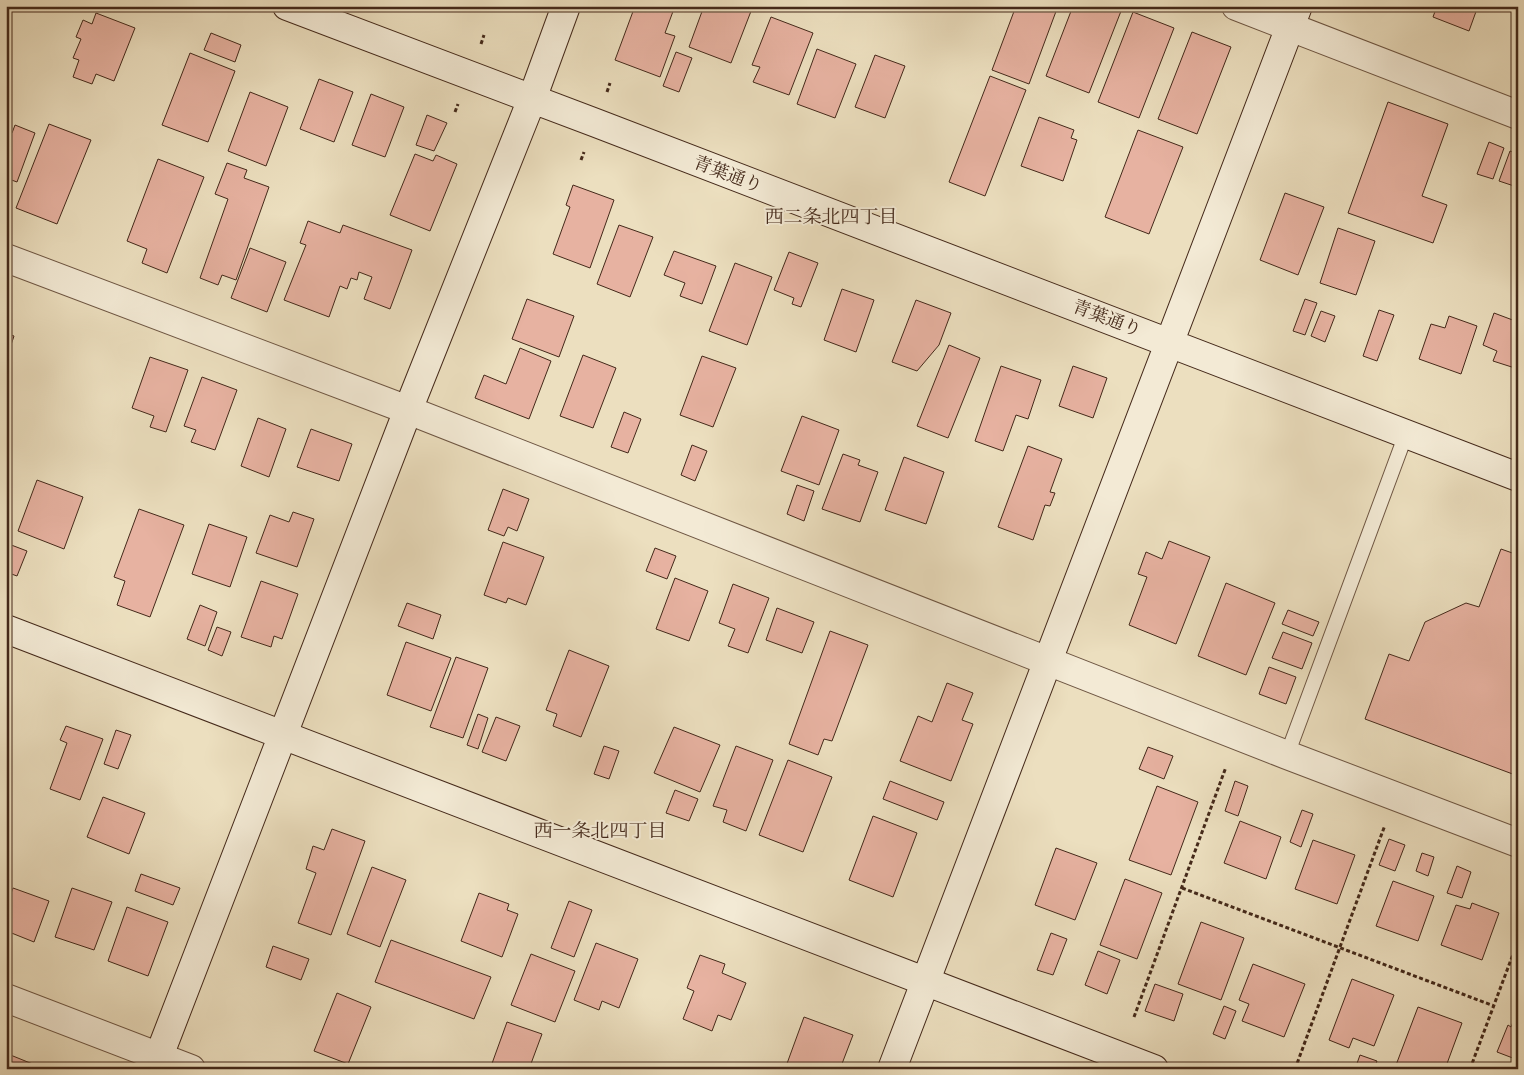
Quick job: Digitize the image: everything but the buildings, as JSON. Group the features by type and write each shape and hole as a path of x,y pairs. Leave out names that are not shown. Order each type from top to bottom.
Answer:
{"street":[{"name":"青葉通り","path":"287,6 1170,342 1518,477"},
{"path":"157,1063 408,410 532,99 566,6"},
{"path":"1236,6 1294,17 1518,115"},
{"path":"892,1069 1294,17"},
{"path":"6,258 408,410 1286,755 1518,843"},
{"path":"6,629 1154,1069"},
{"path":"6,998 157,1063 191,1069"}],"lane":[{"path":"1286,755 1406,434"}],"path":[{"path":"1134,1017 1227,764"},
{"path":"1295,1069 1386,823"},
{"path":"1182,888 1494,1006"},
{"path":"1470,1069 1518,941"}],"district":[{"name":"西二条北四丁目","path":"831,217"},
{"name":"西一条北四丁目","path":"600,831"}]}
